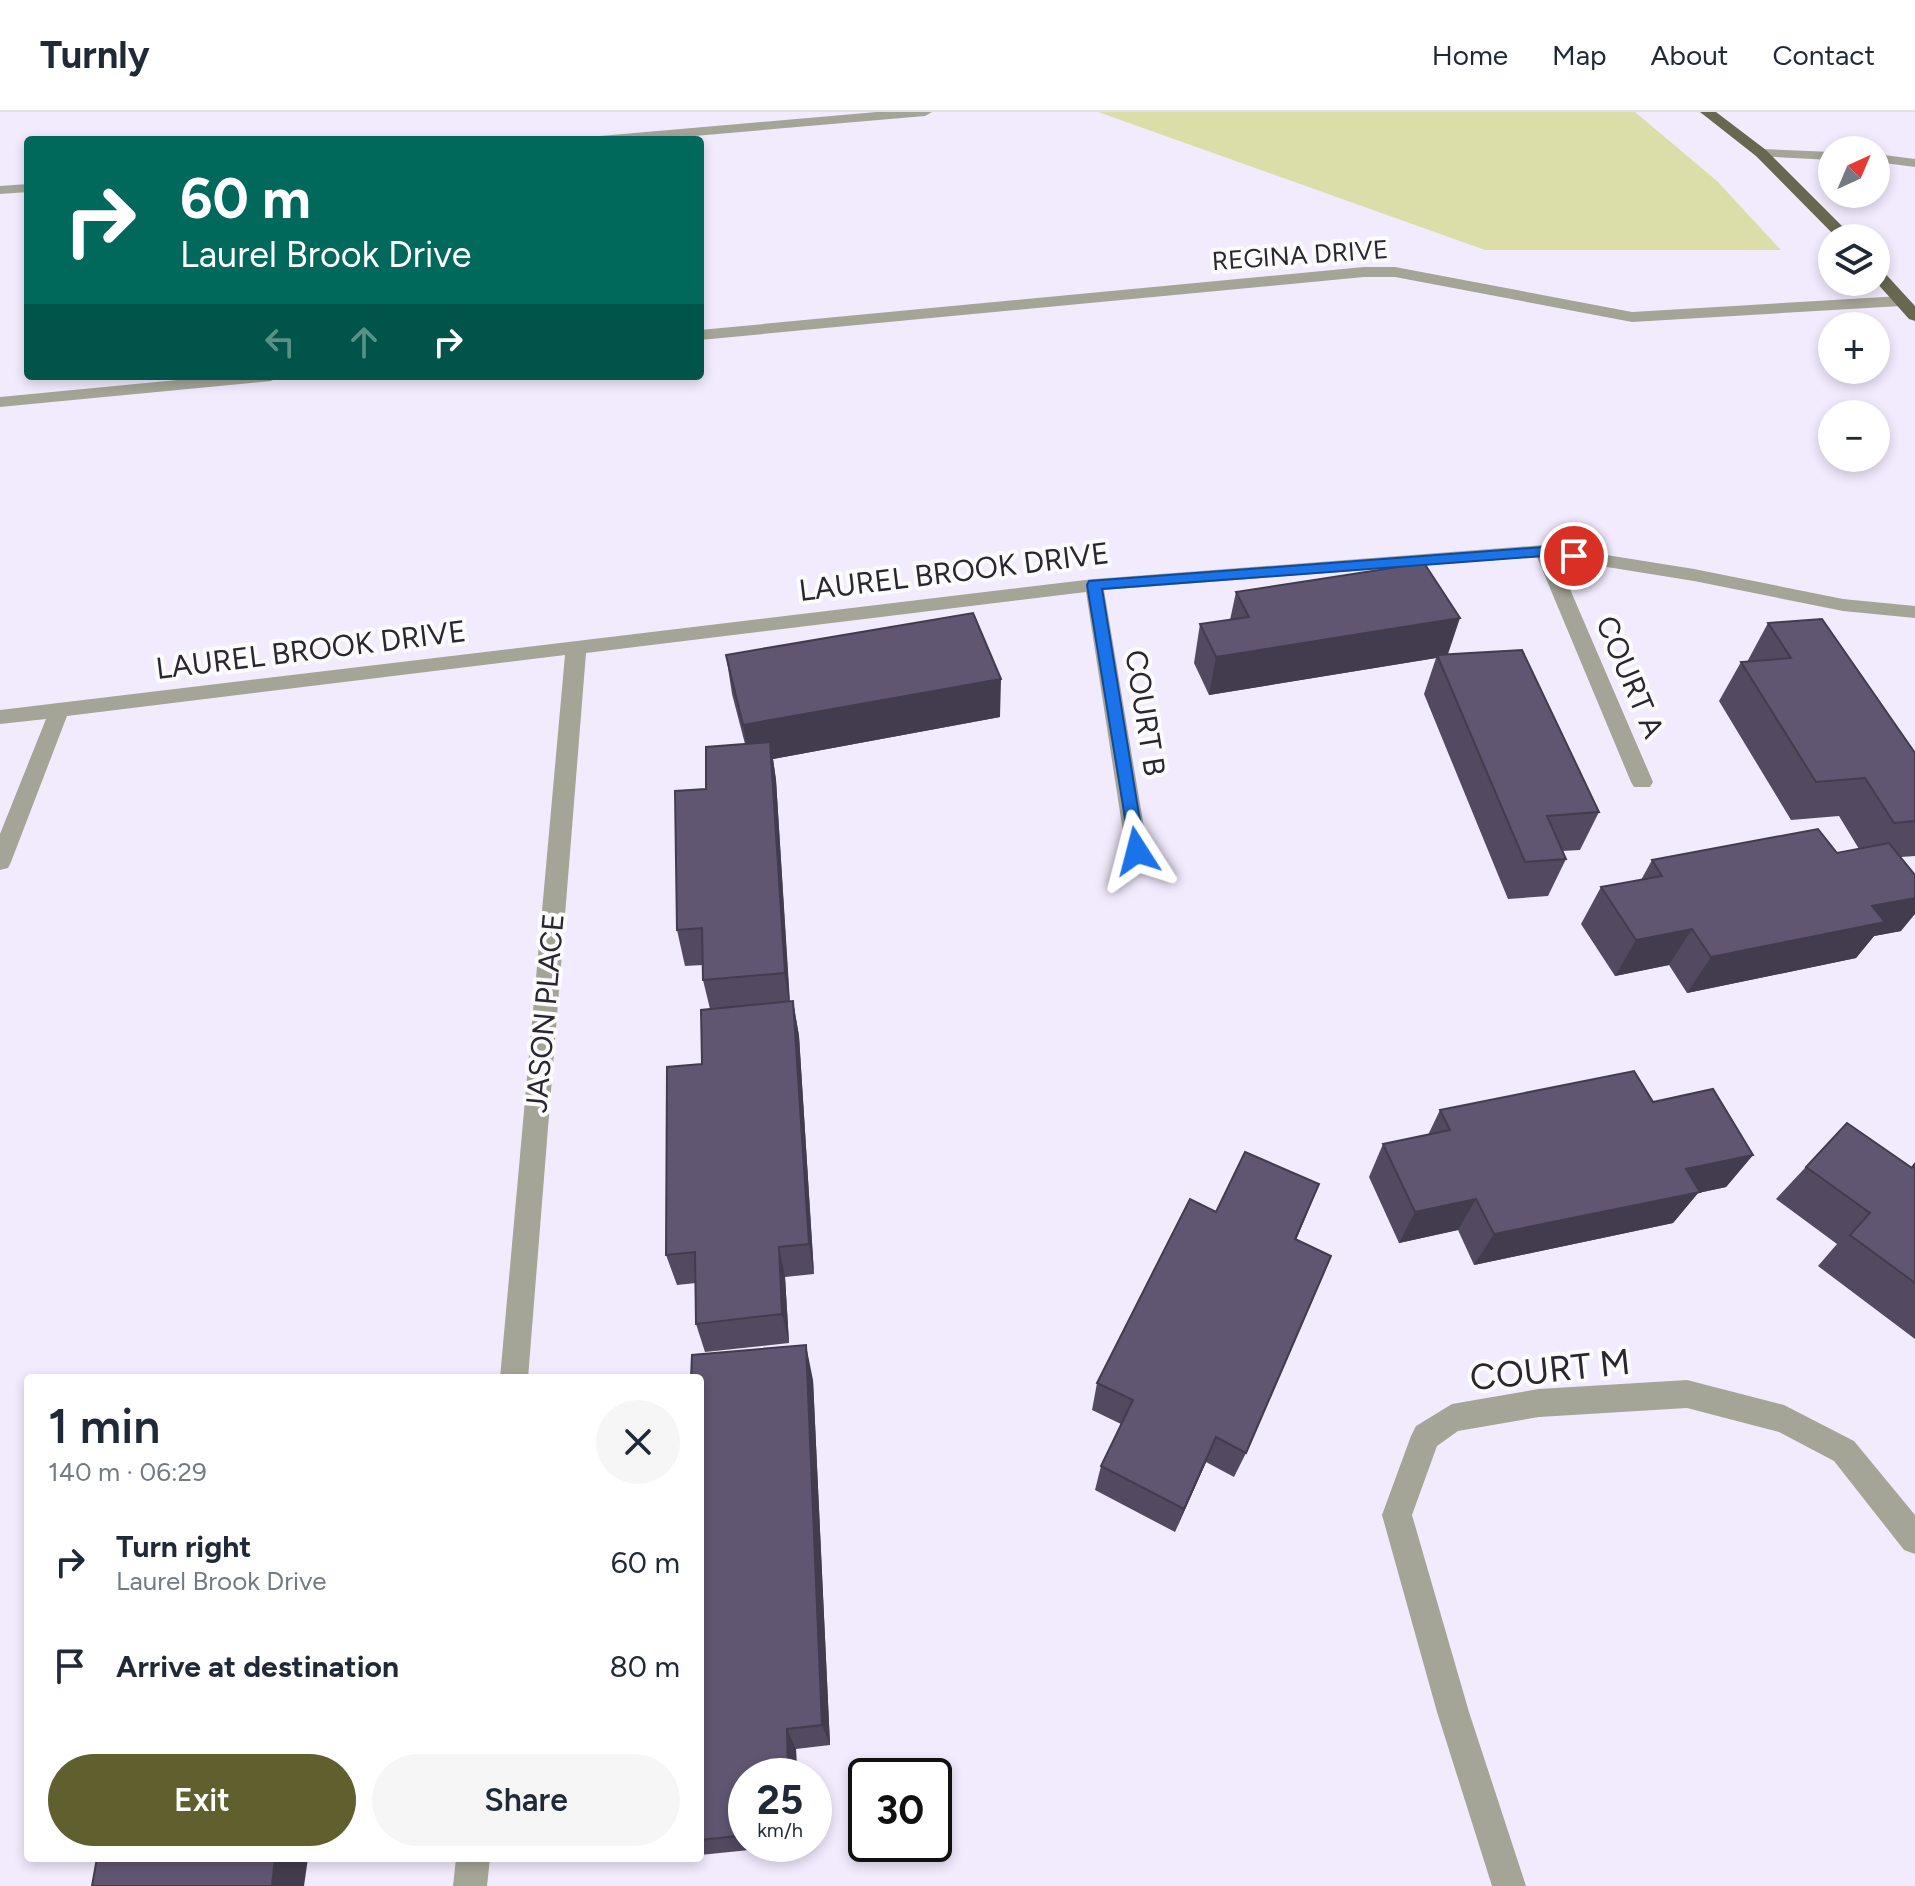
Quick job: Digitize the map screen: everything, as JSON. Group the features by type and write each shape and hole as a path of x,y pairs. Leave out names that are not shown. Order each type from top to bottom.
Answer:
{"main road":[{"path":"1707,112 1761,153 1832,224"},
{"path":"1890,288 1915,316"}],"street":[{"path":"646,136 925,112"},
{"path":"0,190 24,188"},
{"name":"REGINA DRIVE","path":"704,335 1364,272 1395,272 1632,317 1901,301"},
{"path":"0,402 229,380"},
{"name":"LAUREL BROOK DRIVE","path":"0,717 1094,585 1544,551 1694,575 1843,605 1915,612"},
{"name":"COURT A","path":"1544,551 1642,782"},
{"name":"COURT B","path":"1094,585 1137,851"},
{"name":"JASON PLACE","path":"514,1374 576,648"},
{"path":"0,862 59,711"},
{"name":"COURT M","path":"1509,1886 1453,1712 1397,1515 1426,1436 1452,1418 1539,1403 1687,1394 1784,1419 1844,1451 1915,1539"},
{"path":"470,1886 473,1862"}],"lane":[{"path":"1761,153 1818,155"},
{"path":"1890,160 1915,163"}],"green space":[{"path":"1098,112 1635,112 1717,181 1781,250 1485,250"}],"building":[{"path":"1424,563 1460,618 1216,657 1200,624 1249,617 1236,592"},
{"path":"973,613 1001,679 743,725 726,655"},
{"path":"1822,619 1915,753 1915,821 1894,823 1865,778 1816,782 1741,662 1791,658 1768,623"},
{"path":"1522,650 1599,812 1547,816 1566,859 1525,862 1437,655"},
{"path":"770,742 785,973 703,980 702,928 677,930 675,791 706,789 706,747"},
{"path":"1818,829 1837,853 1889,843 1915,875 1915,898 1872,906 1885,922 1711,957 1692,929 1636,940 1601,887 1662,876 1652,860"},
{"path":"793,1001 809,1244 779,1247 782,1314 696,1324 695,1252 666,1255 667,1067 702,1064 701,1010"},
{"path":"1634,1071 1653,1102 1713,1089 1753,1155 1686,1169 1700,1192 1494,1234 1476,1199 1415,1212 1383,1144 1450,1130 1440,1110"},
{"path":"1847,1123 1912,1168 1915,1164 1915,1283 1850,1235 1870,1213 1806,1167"},
{"path":"1245,1152 1319,1184 1295,1239 1331,1256 1246,1453 1216,1437 1184,1509 1101,1466 1133,1400 1097,1383 1190,1199 1216,1212"},
{"path":"806,1345 822,1725 787,1729 788,1758 728,1758 728,1837 704,1840 704,1374 691,1374 692,1355"},
{"path":"96,1862 275,1862 272,1886 92,1886"}],"route":[{"path":"1137,851 1094,585 1544,551 1574,556"}]}
